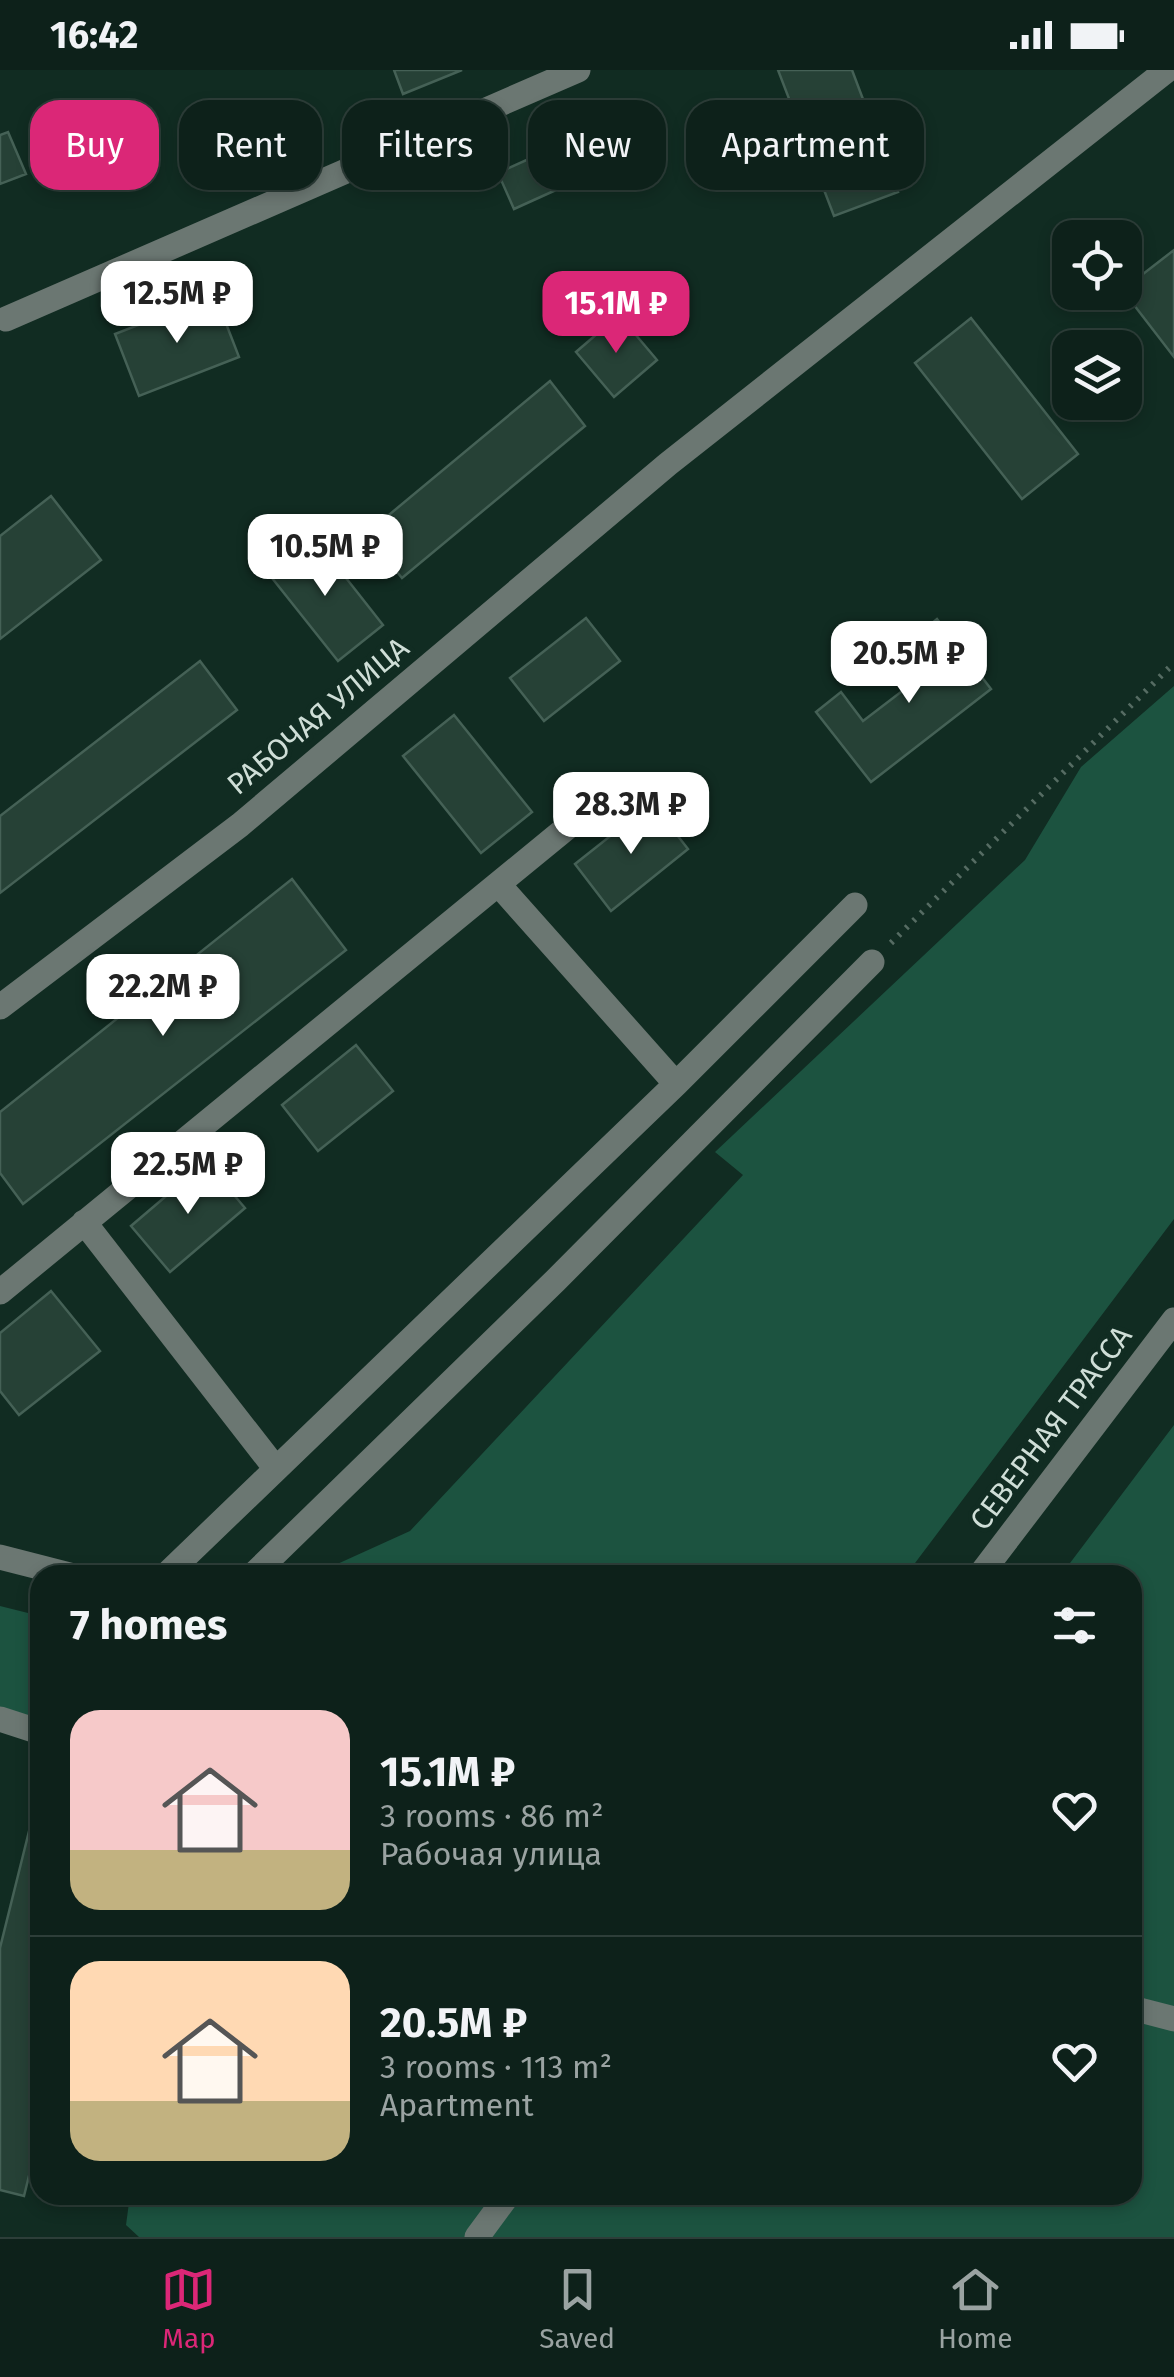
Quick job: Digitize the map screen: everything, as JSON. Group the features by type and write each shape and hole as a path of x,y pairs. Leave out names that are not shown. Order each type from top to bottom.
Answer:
{"street":[{"path":"6,319 578,70"},
{"name":"РАБОЧАЯ УЛИЦА","path":"0,1007 240,825 668,464 1167,70"},
{"path":"0,1292 592,807"},
{"path":"499,885 676,1084"},
{"path":"176,1565 676,1084 855,905"},
{"path":"262,1565 556,1280 872,962"},
{"path":"84,1222 276,1469"},
{"name":"СЕВЕРНАЯ ТРАССА","path":"988,1565 1174,1320"},
{"path":"0,1557 31,1565"},
{"path":"0,1720 30,1729"},
{"path":"1142,2011 1174,2019"},
{"path":"477,2237 501,2205"}],"path":[{"path":"872,962 1174,662"}],"green space":[{"path":"1174,686 1174,1219 914,1565 335,1565 410,1531 743,1175 715,1152 1025,860 1081,767"},
{"path":"1174,1425 1174,2237 139,2237 126,2225 129,2205 1142,2205 1142,1565 1069,1565"},
{"path":"0,1606 30,1614 30,1729 0,1719"}],"building":[{"path":"394,70 462,70 403,94"},
{"path":"778,70 852,70 863,100 790,100"},
{"path":"8,132 26,174 0,184 0,135"},
{"path":"528,159 528,190 556,190 514,209 506,190 508,168"},
{"path":"824,190 897,190 898,192 834,216"},
{"path":"1174,250 1174,357 1138,310 1142,310 1142,275"},
{"path":"215,295 239,357 139,396 115,334"},
{"path":"619,315 657,360 614,397 576,352"},
{"path":"971,318 1078,454 1022,499 915,363"},
{"path":"550,381 585,426 402,578 366,534"},
{"path":"51,496 101,560 0,639 0,536"},
{"path":"313,536 383,625 338,661 268,573"},
{"path":"586,618 620,661 544,721 510,678"},
{"path":"937,619 991,689 871,782 816,712 841,692 863,721 931,669 910,641"},
{"path":"200,661 237,710 0,893 0,816"},
{"path":"454,715 532,812 481,853 403,756"},
{"path":"652,803 688,849 611,911 575,864"},
{"path":"292,879 346,950 23,1204 0,1173 0,1112"},
{"path":"356,1045 393,1091 318,1151 282,1105"},
{"path":"206,1162 245,1208 170,1272 131,1226"},
{"path":"51,1291 100,1351 19,1415 0,1391 0,1333"},
{"path":"30,1827 30,2172 24,2196 0,2190 0,1948"}]}
